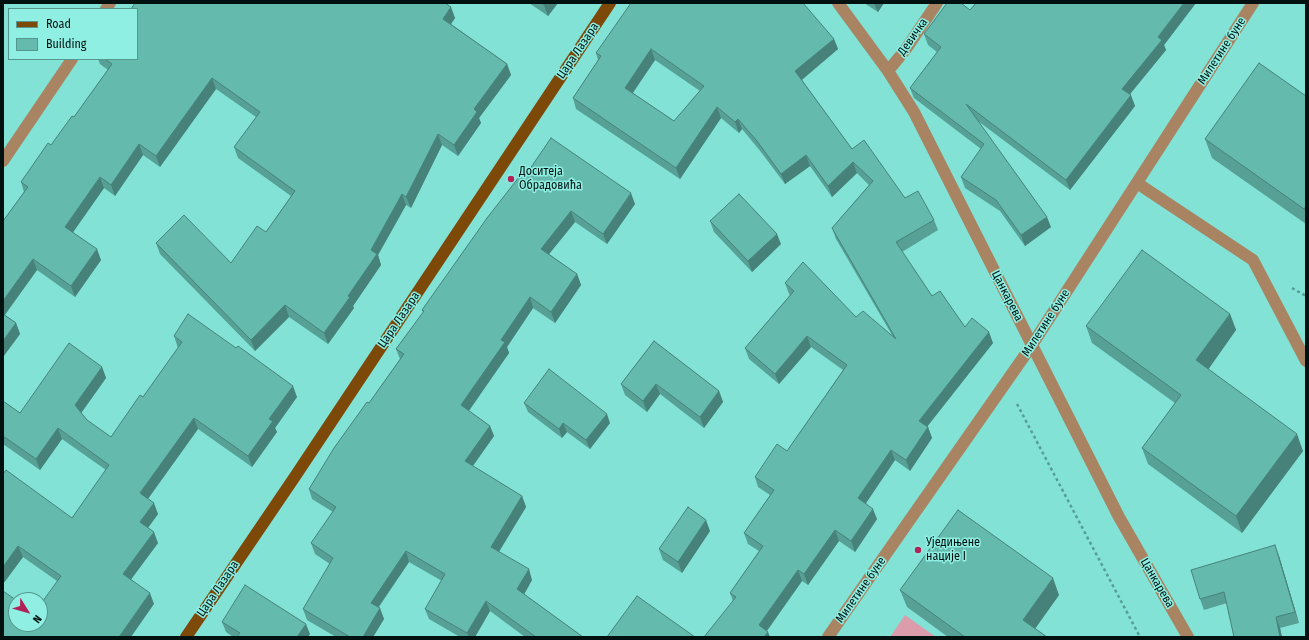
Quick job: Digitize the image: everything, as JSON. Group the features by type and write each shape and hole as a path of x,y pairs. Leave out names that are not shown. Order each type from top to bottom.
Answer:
{"main road":[{"name":"Цара Лазара","path":"186,637 296,475 610,3"}],"street":[{"name":"Цанкарева","path":"838,3 888,71 914,112 1120,516 1188,637"},
{"name":"Девичка","path":"888,71 906,49 937,3"},
{"name":"Милетине буне","path":"828,637 1032,345 1253,4"},
{"path":"3,161 71,60"},
{"path":"1137,183 1254,260 1306,361"}],"path":[{"path":"1014,399 1140,637"}],"shaded area":[{"path":"905,615 936,637 890,637"}],"building":[{"path":"135,3 445,3 451,7 443,19 507,64 474,109 477,112 454,145 438,134 406,197 402,194 371,250 377,254 348,296 350,297 324,333 285,305 251,340 156,243 184,215 231,263 257,226 266,232 295,191 234,147 260,112 212,78 156,156 139,144 111,185 100,177 65,227 97,249 71,286 33,259 3,301 3,221 28,187 21,182 48,143 51,145 72,116 74,117 112,64 106,60 138,60 138,8 132,8"},
{"path":"631,3 803,3 834,39 795,71 852,149 864,140 905,198 918,191 934,220 896,242 932,296 940,291 965,327 972,318 989,332 919,421 928,427 906,460 891,450 858,498 873,509 851,541 835,530 804,574 798,570 759,625 768,632 764,637 704,637 736,597 730,593 763,546 744,533 774,490 755,477 777,444 787,451 847,365 807,336 775,374 745,348 794,291 785,283 803,262 856,317 863,311 896,339 832,228 873,181 853,162 828,186 806,155 781,174 757,141 738,119 735,122 717,107 676,168 573,98 601,56 596,53","holes":["651,49 704,86 674,121 625,88"]},
{"path":"947,3 961,3 970,10 976,3 1184,3 1158,37 1162,40 1122,89 1131,95 1066,180 966,104 1047,217 1021,235 996,200 961,177 984,144 910,88 941,47 924,34"},
{"path":"1259,63 1306,96 1306,206 1304,209 1205,139"},
{"path":"551,138 631,193 603,234 571,211 541,249 577,274 551,312 530,297 501,340 505,342 461,405 490,426 465,461 522,496 491,547 529,569 517,589 583,637 536,637 486,601 467,633 425,609 445,574 406,551 371,603 380,608 363,637 350,637 303,609 333,558 311,543 336,507 309,489 334,448 404,354 396,349 424,311 422,310 487,218 519,177 523,179"},
{"path":"739,194 777,234 748,261 710,221"},
{"path":"1142,250 1230,314 1196,360 1297,434 1236,516 1142,448 1181,395 1086,326"},
{"path":"3,314 16,323 3,341"},
{"path":"188,314 236,348 238,346 293,386 269,419 273,421 248,456 194,418 140,493 154,503 140,522 154,532 123,574 150,593 119,637 3,637 3,591 8,594 8,632 48,632 48,594 61,576 18,546 3,567 3,474 6,470 72,518 109,465 58,428 36,459 3,436 3,401 20,413 69,343 102,367 75,405 87,420 111,437 140,395 143,397 182,342 174,336"},
{"path":"654,341 719,391 700,417 656,384 643,401 621,384"},
{"path":"549,369 607,414 586,440 563,423 559,429 524,403"},
{"path":"688,507 706,520 678,562 659,549"},
{"path":"958,510 1053,578 1023,620 1047,637 965,637 900,590"},
{"path":"1275,545 1295,612 1276,617 1280,637 1234,637 1224,592 1200,599 1191,570"},
{"path":"245,585 306,624 297,637 237,637 240,633 222,622"},
{"path":"637,596 695,637 607,637"}],"place":[{"name":"Доситеја Обрадовића","path":"511,179"},
{"name":"Уједињене нације I","path":"918,550"}]}
